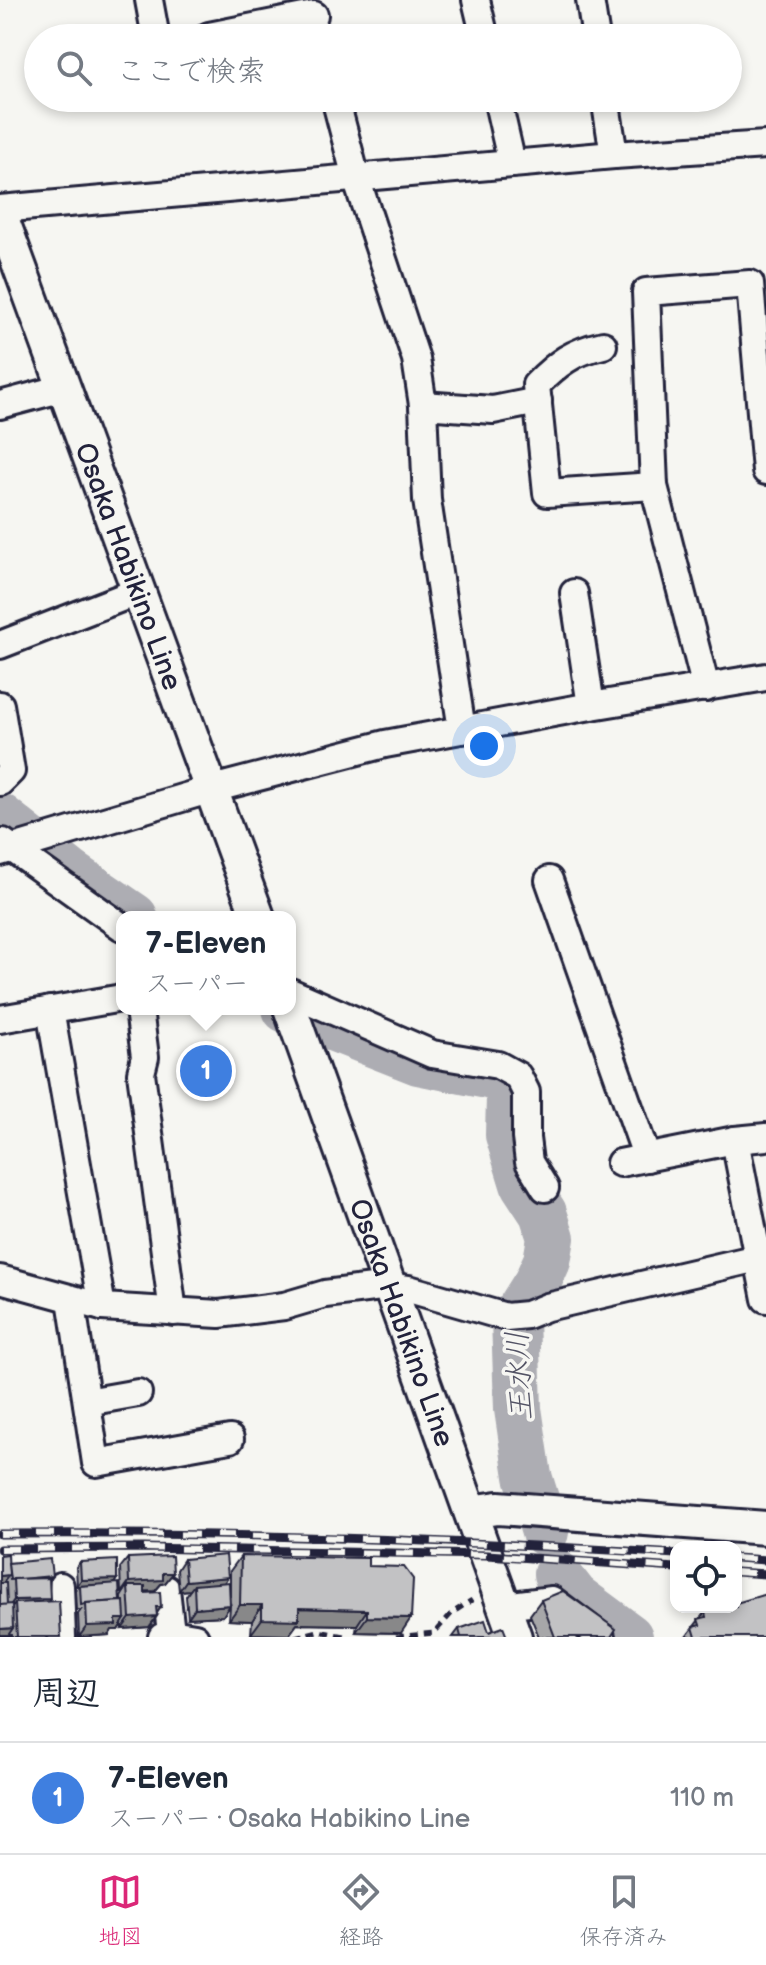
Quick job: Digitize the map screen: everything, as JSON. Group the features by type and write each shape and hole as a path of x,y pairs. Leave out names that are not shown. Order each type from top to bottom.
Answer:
{"main road":[{"name":"Osaka Habikino Line","path":"0,211 256,911"},
{"name":"Osaka Habikino Line","path":"294,1019 515,1637"},
{"path":"471,1512 498,1508 766,1528"}],"street":[{"path":"149,0 153,24"},
{"path":"476,0 482,24"},
{"path":"590,0 594,24"},
{"path":"280,24 315,18"},
{"path":"339,112 356,178 416,359 423,405 427,500 462,730"},
{"path":"500,112 512,164"},
{"path":"607,112 614,155"},
{"path":"0,211 614,155 766,145"},
{"path":"706,688 654,486 646,292 750,284 766,471"},
{"path":"603,345 584,349 558,362 536,385 547,493 654,486"},
{"path":"0,405 64,388"},
{"path":"423,405 493,410 538,401"},
{"path":"0,645 139,591"},
{"path":"574,593 591,706"},
{"path":"17,845 385,744 766,677"},
{"path":"0,705 11,771 0,782"},
{"path":"17,845 116,922"},
{"path":"549,880 647,1158"},
{"path":"296,995 432,1054 498,1065 518,1076 526,1092 529,1162 545,1188"},
{"path":"0,1019 116,999"},
{"path":"50,1010 102,1307"},
{"path":"140,1015 145,1057 141,1073 173,1312"},
{"path":"620,1163 735,1140 766,1137"},
{"path":"735,1140 762,1257 766,1299"},
{"path":"0,1279 102,1307 219,1314 284,1306 325,1294 389,1286 517,1316 762,1257"},
{"path":"71,1299 96,1463 230,1439"},
{"path":"87,1402 138,1393"},
{"path":"60,1586 62,1637"},
{"path":"166,1589 176,1636"},
{"path":"502,1597 552,1600 601,1637"}],"path":[{"path":"396,1637 434,1633 452,1613 474,1599 502,1597"},
{"path":"295,1637 318,1631 349,1637"}],"building":[{"path":"8,1554 9,1575 0,1576 0,1555"},
{"path":"226,1555 228,1577 186,1581 184,1559"},
{"path":"172,1556 173,1573 163,1573 163,1580 129,1582 128,1558"},
{"path":"241,1556 368,1558 368,1566 404,1567 413,1579 411,1618 367,1617 367,1610 299,1608 299,1620 262,1619 262,1605 240,1605"},
{"path":"50,1559 52,1576 10,1580 8,1563"},
{"path":"117,1560 117,1579 81,1580 80,1562"},
{"path":"49,1578 50,1599 14,1600 13,1579"},
{"path":"229,1582 230,1605 195,1608 194,1585"},
{"path":"0,1583 6,1583 7,1605 0,1605"},
{"path":"119,1583 120,1601 81,1605 80,1586"},
{"path":"128,1586 145,1586 145,1593 160,1592 161,1607 156,1607 157,1616 130,1618"},
{"path":"563,1591 616,1629 611,1637 555,1637 541,1600"},
{"path":"766,1594 766,1637 696,1637 693,1627 700,1625 698,1619 706,1617 705,1613 742,1613 742,1601"},
{"path":"59,1601 61,1637 17,1637 15,1603"},
{"path":"124,1601 125,1619 116,1619 116,1625 87,1626 86,1603"},
{"path":"12,1604 13,1628 0,1629 0,1605"},
{"path":"485,1620 489,1632 503,1627 507,1637 461,1637 459,1629"}],"waterway":[{"name":"王水川","path":"0,817 70,873 125,911"},
{"name":"王水川","path":"296,1013 418,1061 492,1076 506,1083 510,1097 509,1135 524,1184 543,1213 551,1238 547,1261 515,1318 518,1409 528,1476 545,1532"},
{"name":"王水川","path":"557,1574 575,1597 629,1637"}],"railway":[{"path":"0,1534 338,1538 670,1554"},
{"path":"0,1549 143,1548 487,1555 670,1568"},
{"path":"742,1558 766,1560"},
{"path":"742,1572 766,1574"}],"place":[{"name":"7-Eleven","path":"206,1071"}]}
